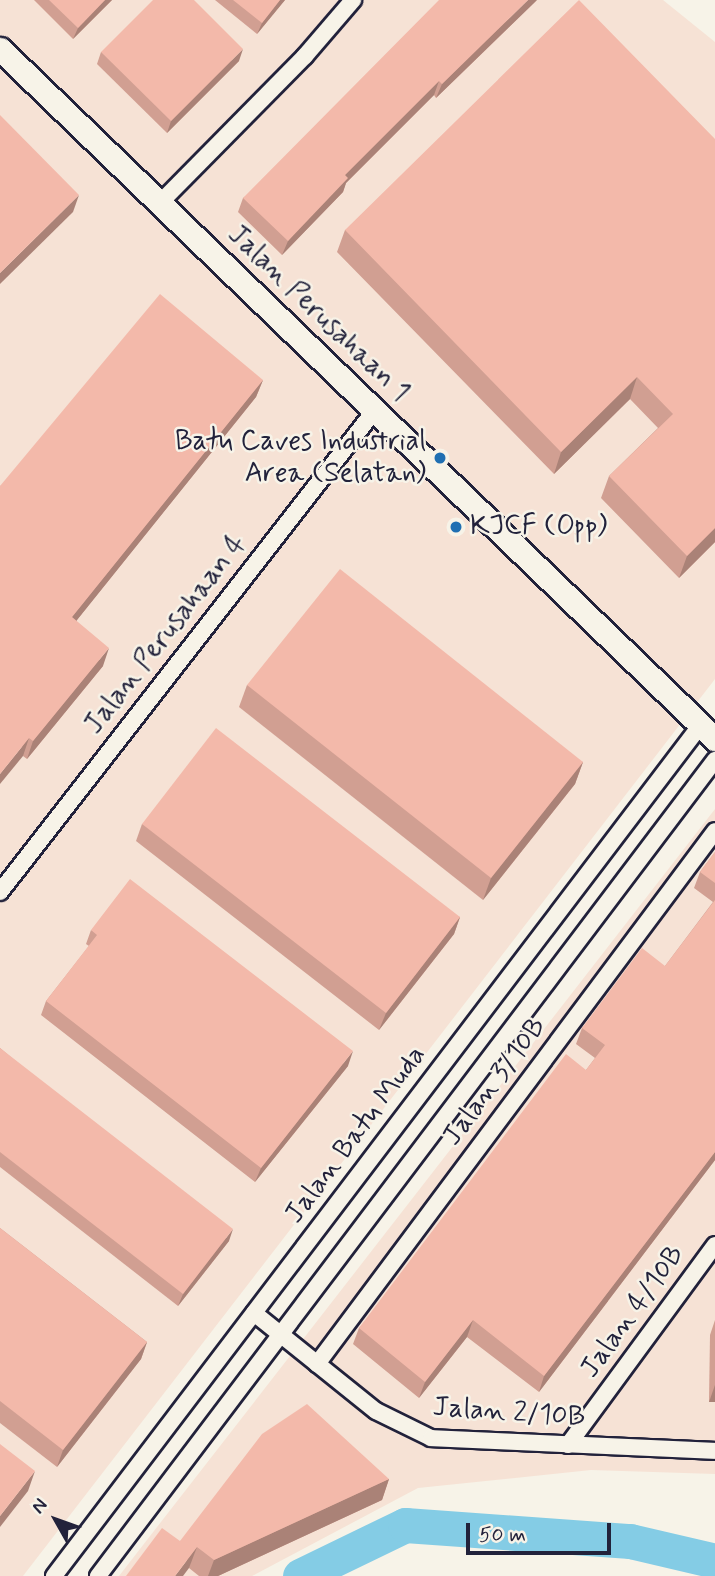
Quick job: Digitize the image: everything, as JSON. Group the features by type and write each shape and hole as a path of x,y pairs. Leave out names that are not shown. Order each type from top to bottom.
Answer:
{"street":[{"path":"160,203 305,56 353,0"},
{"name":"Jalan Perusahaan 1","path":"0,49 710,728"},
{"name":"Jalan Perusahaan 4","path":"0,892 375,410"},
{"name":"Jalan Batu Muda","path":"54,1576 254,1313 710,728"},
{"path":"98,1576 283,1336 715,760"},
{"name":"Jalan 3/10B","path":"317,1364 715,831"},
{"name":"Jalan 4/10B","path":"568,1445 715,1245"},
{"name":"Jalan 2/10B","path":"254,1313 376,1411 431,1438 715,1451"}],"shaded area":[{"path":"0,0 663,0 715,42 715,679 23,1576 0,1576"},
{"path":"715,809 715,1474 591,1470 418,1488 252,1576 119,1576"}],"building":[{"path":"49,0 105,0 78,28"},
{"path":"153,0 194,0 243,49 171,121 101,52"},
{"path":"233,0 280,0 262,23"},
{"path":"439,0 528,0 442,84 439,81 345,175 348,178 288,241 243,198"},
{"path":"579,0 715,139 715,528 687,556 609,476 673,414 637,377 561,452 345,230"},
{"path":"0,115 79,195 0,273"},
{"path":"160,294 263,380 72,617 109,648 33,741 29,738 0,774 0,486"},
{"path":"340,569 583,762 491,878 247,685"},
{"path":"216,728 460,917 386,1013 142,824"},
{"path":"715,852 715,883 700,872"},
{"path":"130,879 353,1051 261,1168 46,1001 97,935 91,930"},
{"path":"715,900 715,1152 544,1376 473,1320 425,1382 359,1328 566,1054 586,1070 605,1045 582,1028 642,948 665,966"},
{"path":"0,1048 233,1229 183,1294 0,1152"},
{"path":"0,1228 147,1342 63,1450 0,1401"},
{"path":"307,1404 389,1479 214,1560 197,1547 175,1576 126,1576 162,1528 180,1541 262,1434"},
{"path":"0,1444 35,1471 0,1516"}],"waterway":[{"path":"300,1576 405,1525 630,1541 715,1561"}],"place":[{"name":"Batu Caves Industrial Area (Selatan)","path":"440,458"},
{"name":"KJCF (Opp)","path":"456,527"}]}
